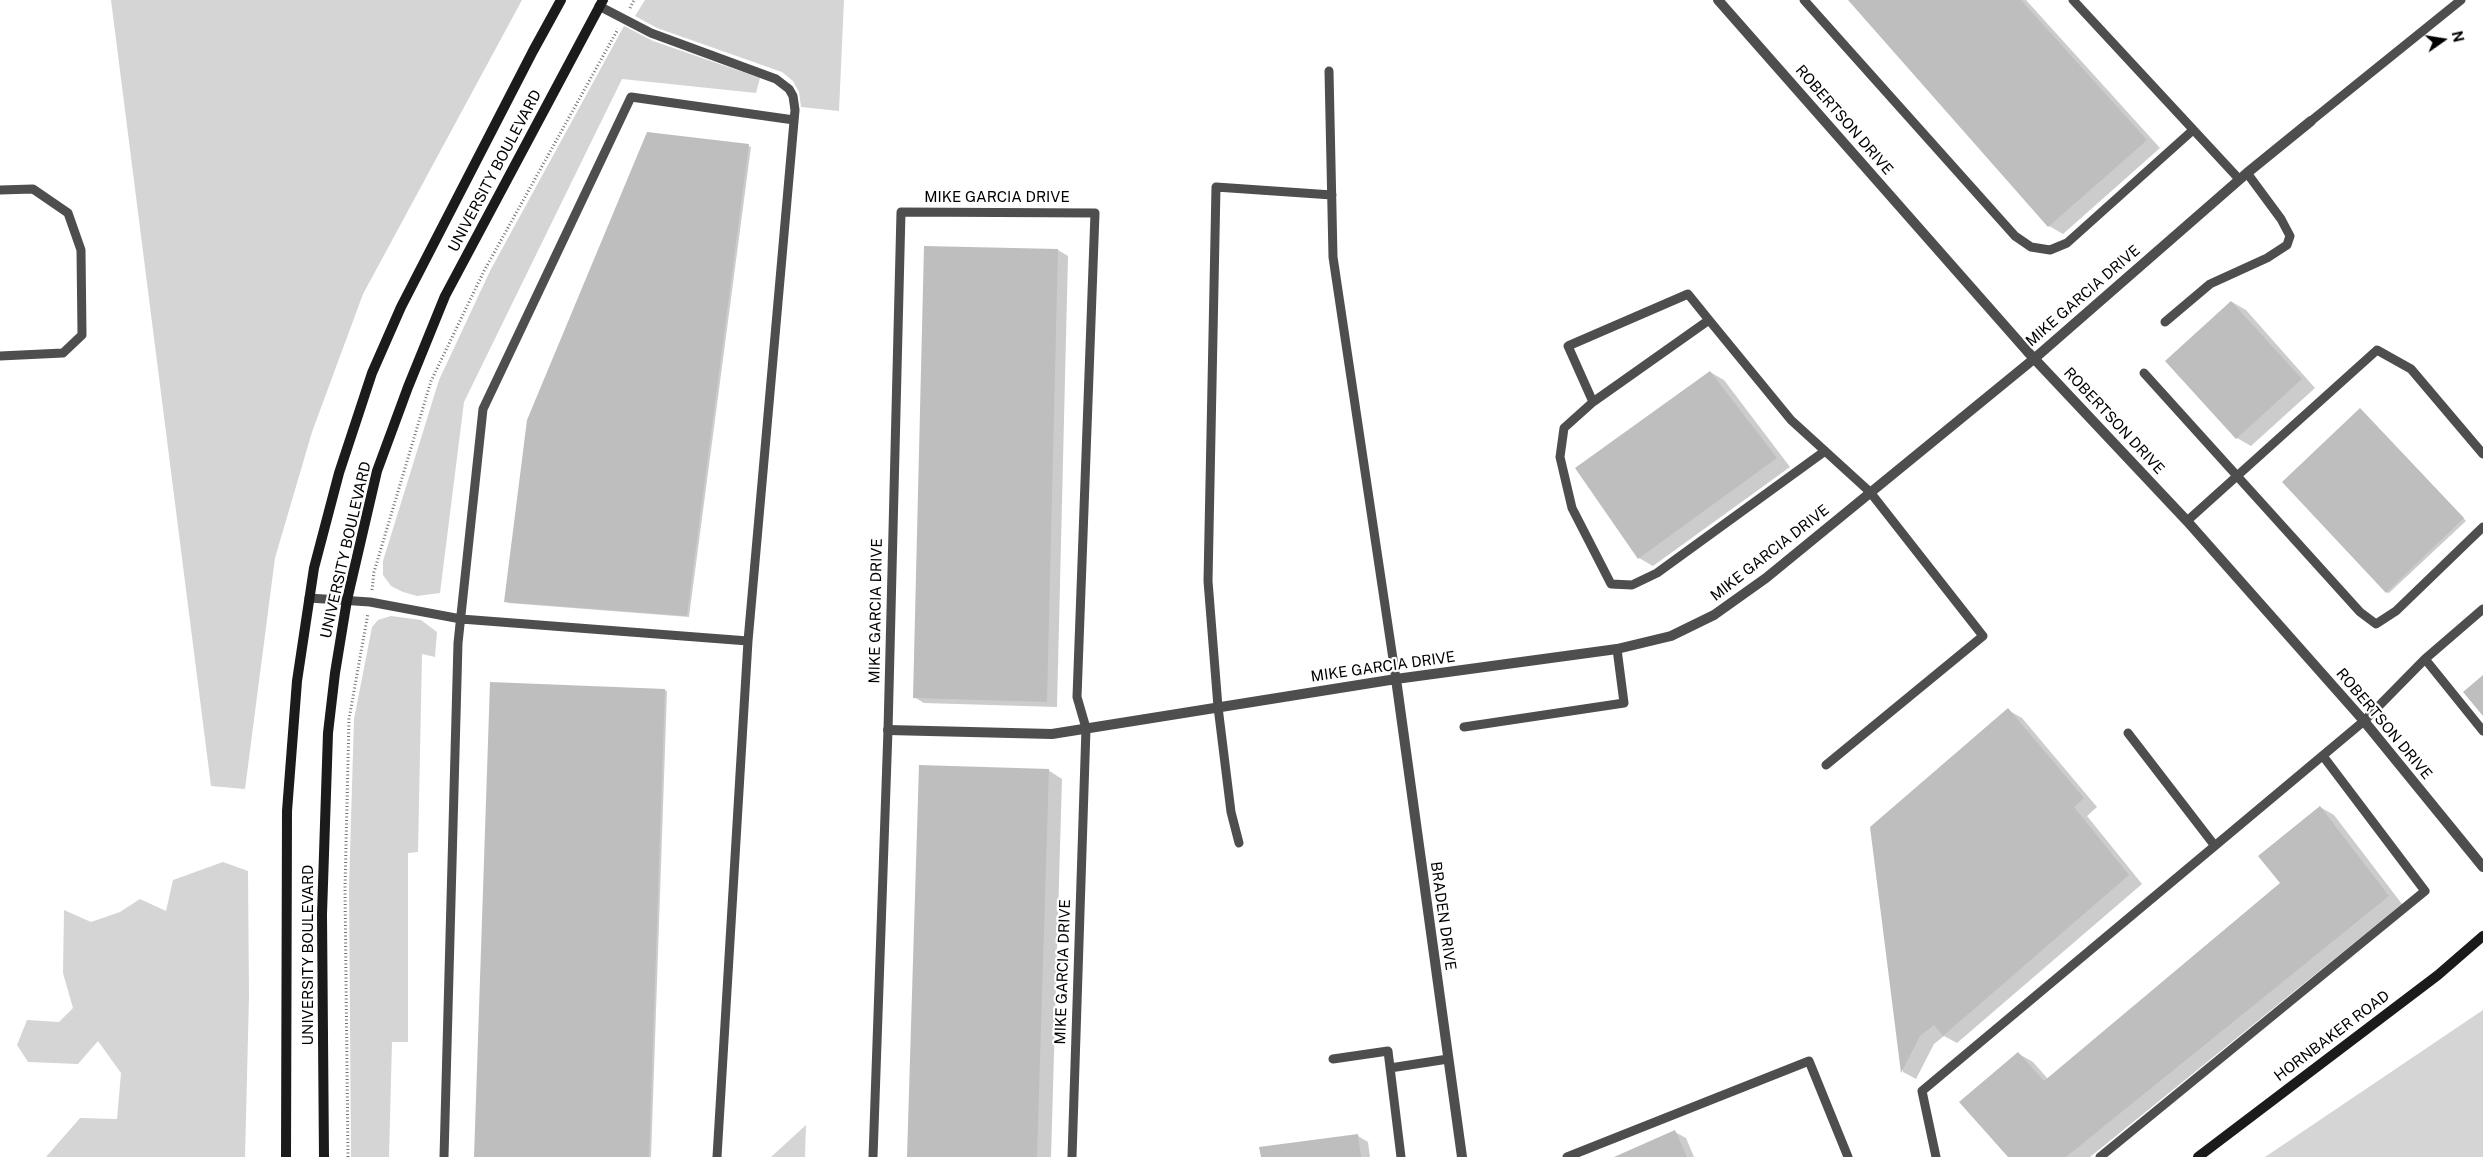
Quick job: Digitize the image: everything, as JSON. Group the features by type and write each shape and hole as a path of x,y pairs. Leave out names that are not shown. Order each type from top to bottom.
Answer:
{"main road":[{"name":"UNIVERSITY BOULEVARD","path":"286,1157 287,810 297,681 314,568 339,473 372,373 430,248 562,0"},
{"name":"UNIVERSITY BOULEVARD","path":"324,1157 322,914 324,788 334,673 347,600 377,471 408,387 445,296 601,3"},
{"name":"HORNBAKER ROAD","path":"2198,1157 2438,975 2483,936"}],"street":[{"name":"ROBERTSON DRIVE","path":"1718,0 2034,358 2187,521 2364,721 2483,867"},
{"name":"MIKE GARCIA DRIVE","path":"888,730 1052,734 1396,679 1617,649 1671,636 1714,615 1766,578 2034,358 2243,176 2311,121"},
{"name":"BRADEN DRIVE","path":"1396,679 1462,1157"}],"lane":[{"path":"1804,0 2015,236 2031,247 2050,250 2067,243 2193,130"},
{"path":"2073,0 2193,130 2243,176 2282,219 2290,236 2287,245 2267,258 2239,269 2210,284 2165,322"},
{"path":"2311,121 2461,0"},
{"path":"601,3 623,18 651,33 776,79 789,89 793,96 794,120 748,641 717,1157"},
{"path":"1329,71 1333,257 1396,679"},
{"path":"444,1157 458,643 483,409 631,97 794,120"},
{"path":"1239,843 1231,812 1218,707 1208,581 1216,187 1332,195"},
{"path":"0,190 32,189 68,213 81,250 82,335 63,353 0,356"},
{"name":"MIKE GARCIA DRIVE","path":"873,1157 888,730 902,212 1095,213 1077,697 1086,728 1072,1157"},
{"path":"1592,402 1568,346 1688,294 1791,420 1870,492 1983,636 1826,765"},
{"path":"1709,320 1592,402 1564,428 1560,457 1572,508 1611,584 1632,585 1657,573 1825,451"},
{"path":"2187,521 2377,350 2410,370 2483,454"},
{"path":"2144,373 2360,612 2376,624 2396,611 2483,527"},
{"path":"309,598 370,602 460,619 748,641"},
{"path":"1936,1157 1922,1091 2364,721 2425,660 2483,609"},
{"path":"1464,727 1624,703 1617,649"},
{"path":"2425,660 2483,731"},
{"path":"2128,733 2215,846"},
{"path":"2100,1157 2425,891 2323,756"},
{"path":"1333,1059 1388,1051 1401,1157"},
{"path":"1390,1068 1448,1059"},
{"path":"1567,1157 1809,1061 1848,1157"}],"path":[{"path":"348,1157 345,888 349,719 374,572 432,381 484,271 634,0"}],"shaded area":[{"path":"111,0 522,0 363,294 312,432 275,558 245,789 211,786"},
{"path":"645,0 844,0 839,111 801,107 799,92 793,81 782,72 657,28 635,16"},
{"path":"624,26 653,41 760,78 756,93 622,79 464,402 440,593 417,596 403,592 391,586 383,575 383,561 439,380 491,269"},
{"path":"391,616 421,620 437,632 435,657 422,654 418,852 408,853 408,1042 392,1042 389,1157 351,1157 349,887 354,719 372,627 378,620"},
{"path":"223,862 248,871 249,997 245,1157 46,1157 80,1118 117,1119 121,1073 98,1041 78,1064 28,1062 17,1045 27,1020 59,1022 73,1008 63,973 64,910 91,922 120,912 140,899 166,911 173,880"},
{"path":"2483,1010 2483,1157 2265,1157"},
{"path":"806,1125 805,1157 771,1157"}],"building":[{"path":"1848,0 2021,0 2147,140 2048,227"},
{"path":"647,132 749,144 687,616 504,602 527,420"},
{"path":"924,246 1058,249 1047,702 913,698"},
{"path":"2231,301 2302,379 2236,439 2165,361"},
{"path":"1710,371 1777,458 1638,559 1575,468"},
{"path":"2360,408 2464,518 2386,593 2282,482"},
{"path":"2483,675 2483,716 2463,692"},
{"path":"490,682 665,689 649,1157 474,1157"},
{"path":"2008,708 2084,798 2074,807 2129,875 1943,1036 1934,1025 1920,1036 1901,1073 1870,827"},
{"path":"919,765 1049,769 1037,1157 907,1157"},
{"path":"2320,806 2389,896 2066,1157 2008,1157 1959,1102 2018,1052 2044,1081 2280,883 2258,856"},
{"path":"1675,1130 1687,1157 1614,1157"},
{"path":"1358,1134 1361,1157 1261,1157 1259,1147"}]}
